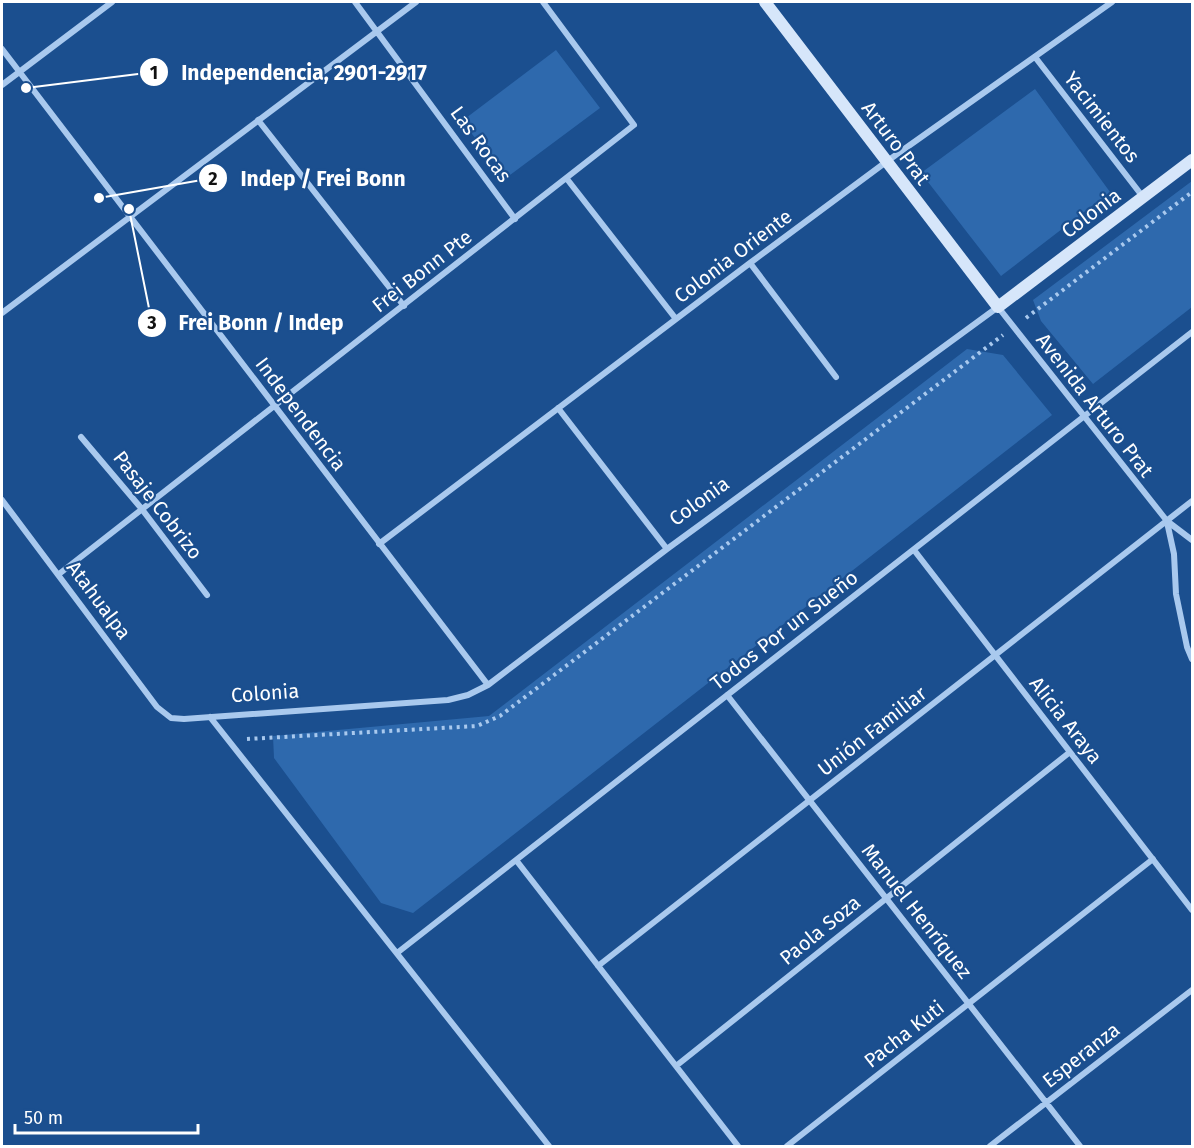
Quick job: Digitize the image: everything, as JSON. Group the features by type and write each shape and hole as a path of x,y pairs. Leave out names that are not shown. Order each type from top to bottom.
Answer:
{"street":[{"path":"2,85 112,2"},
{"name":"Las Rocas","path":"355,2 515,219"},
{"path":"2,313 416,2"},
{"name":"Frei Bonn Pte","path":"59,574 634,125 543,2"},
{"name":"Arturo Prat","path":"765,2 998,308"},
{"name":"Colonia Oriente","path":"380,544 886,162 1112,2"},
{"name":"Independencia","path":"2,49 488,684"},
{"name":"Yacimientos","path":"1035,57 1143,198"},
{"path":"258,120 404,306"},
{"name":"Colonia","path":"171,718 448,700 468,695 488,684 667,549 998,308 1192,160"},
{"path":"567,179 676,319"},
{"path":"750,263 836,377"},
{"name":"Avenida Arturo Prat","path":"998,308 1167,521 1192,540"},
{"name":"Todos Por un Sueño","path":"397,953 1192,332"},
{"path":"558,408 667,549"},
{"name":"Pasaje Cobrizo","path":"81,437 141,508 207,595"},
{"name":"Atahualpa","path":"2,500 157,707 171,718"},
{"name":"Unión Familiar","path":"598,966 1192,501"},
{"name":"Avenida Arturo Prat","path":"1167,521 1174,554 1176,594 1187,647 1192,659"},
{"name":"Alicia Araya","path":"914,550 1192,910"},
{"name":"Manuel Henríquez","path":"728,695 1080,1146"},
{"path":"210,717 549,1146"},
{"name":"Paola Soza","path":"676,1066 1070,752"},
{"name":"Pacha Kuti","path":"788,1146 1153,859"},
{"path":"516,860 738,1146"},
{"name":"Esperanza","path":"990,1146 1192,990"}],"shaded area":[{"path":"556,50 600,108 506,178 462,121"},
{"path":"1035,89 1110,192 1001,276 921,173"},
{"path":"1192,181 1192,307 1093,384 1041,321 1033,300"},
{"path":"967,349 1003,355 1052,415 413,913 381,903 274,758 273,736 489,716"}],"place":[{"name":"Independencia, 2901-2917","path":"26,88"},
{"name":"Indep / Frei Bonn","path":"99,198"},
{"name":"Frei Bonn / Indep","path":"129,209"}]}
